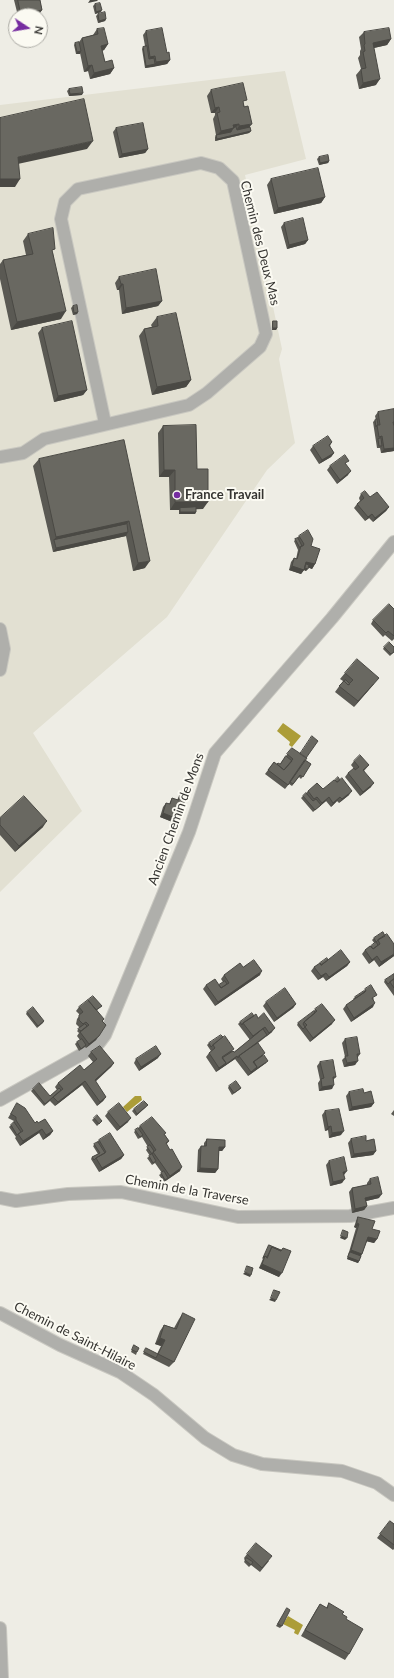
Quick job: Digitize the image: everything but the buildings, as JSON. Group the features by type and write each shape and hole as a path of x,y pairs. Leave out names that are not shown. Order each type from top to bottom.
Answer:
{"street":[{"name":"Chemin des Deux Mas","path":"0,457 23,453 44,439 105,423 189,405 207,393 260,347 266,334 233,181 220,168 201,162 78,189 65,202 61,219 105,423"},
{"name":"Ancien Chemin de Mons","path":"0,1100 86,1052 102,1039 189,832 214,753 332,618 394,542"},
{"path":"0,629 4,649 0,670"},
{"name":"Chemin de la Traverse","path":"0,1198 16,1201 68,1194 121,1192 238,1217 350,1216 394,1208"},
{"name":"Chemin de Saint-Hilaire","path":"0,1314 60,1345 120,1372 154,1395 205,1438 233,1455 262,1464 342,1471 378,1484 394,1495"},
{"path":"0,1628 2,1678"}],"shaded area":[{"path":"285,71 306,159 245,175 282,349 279,359 295,443 267,470 167,617 33,733 82,811 0,892 0,105"},
{"path":"283,723 301,736 292,747 289,745 290,742 277,731"},
{"path":"135,1096 141,1096 142,1100 127,1112 123,1107"},
{"path":"288,1616 303,1625 298,1635 294,1633 295,1630 283,1624"}],"place":[{"name":"France Travail","path":"177,495"}]}
